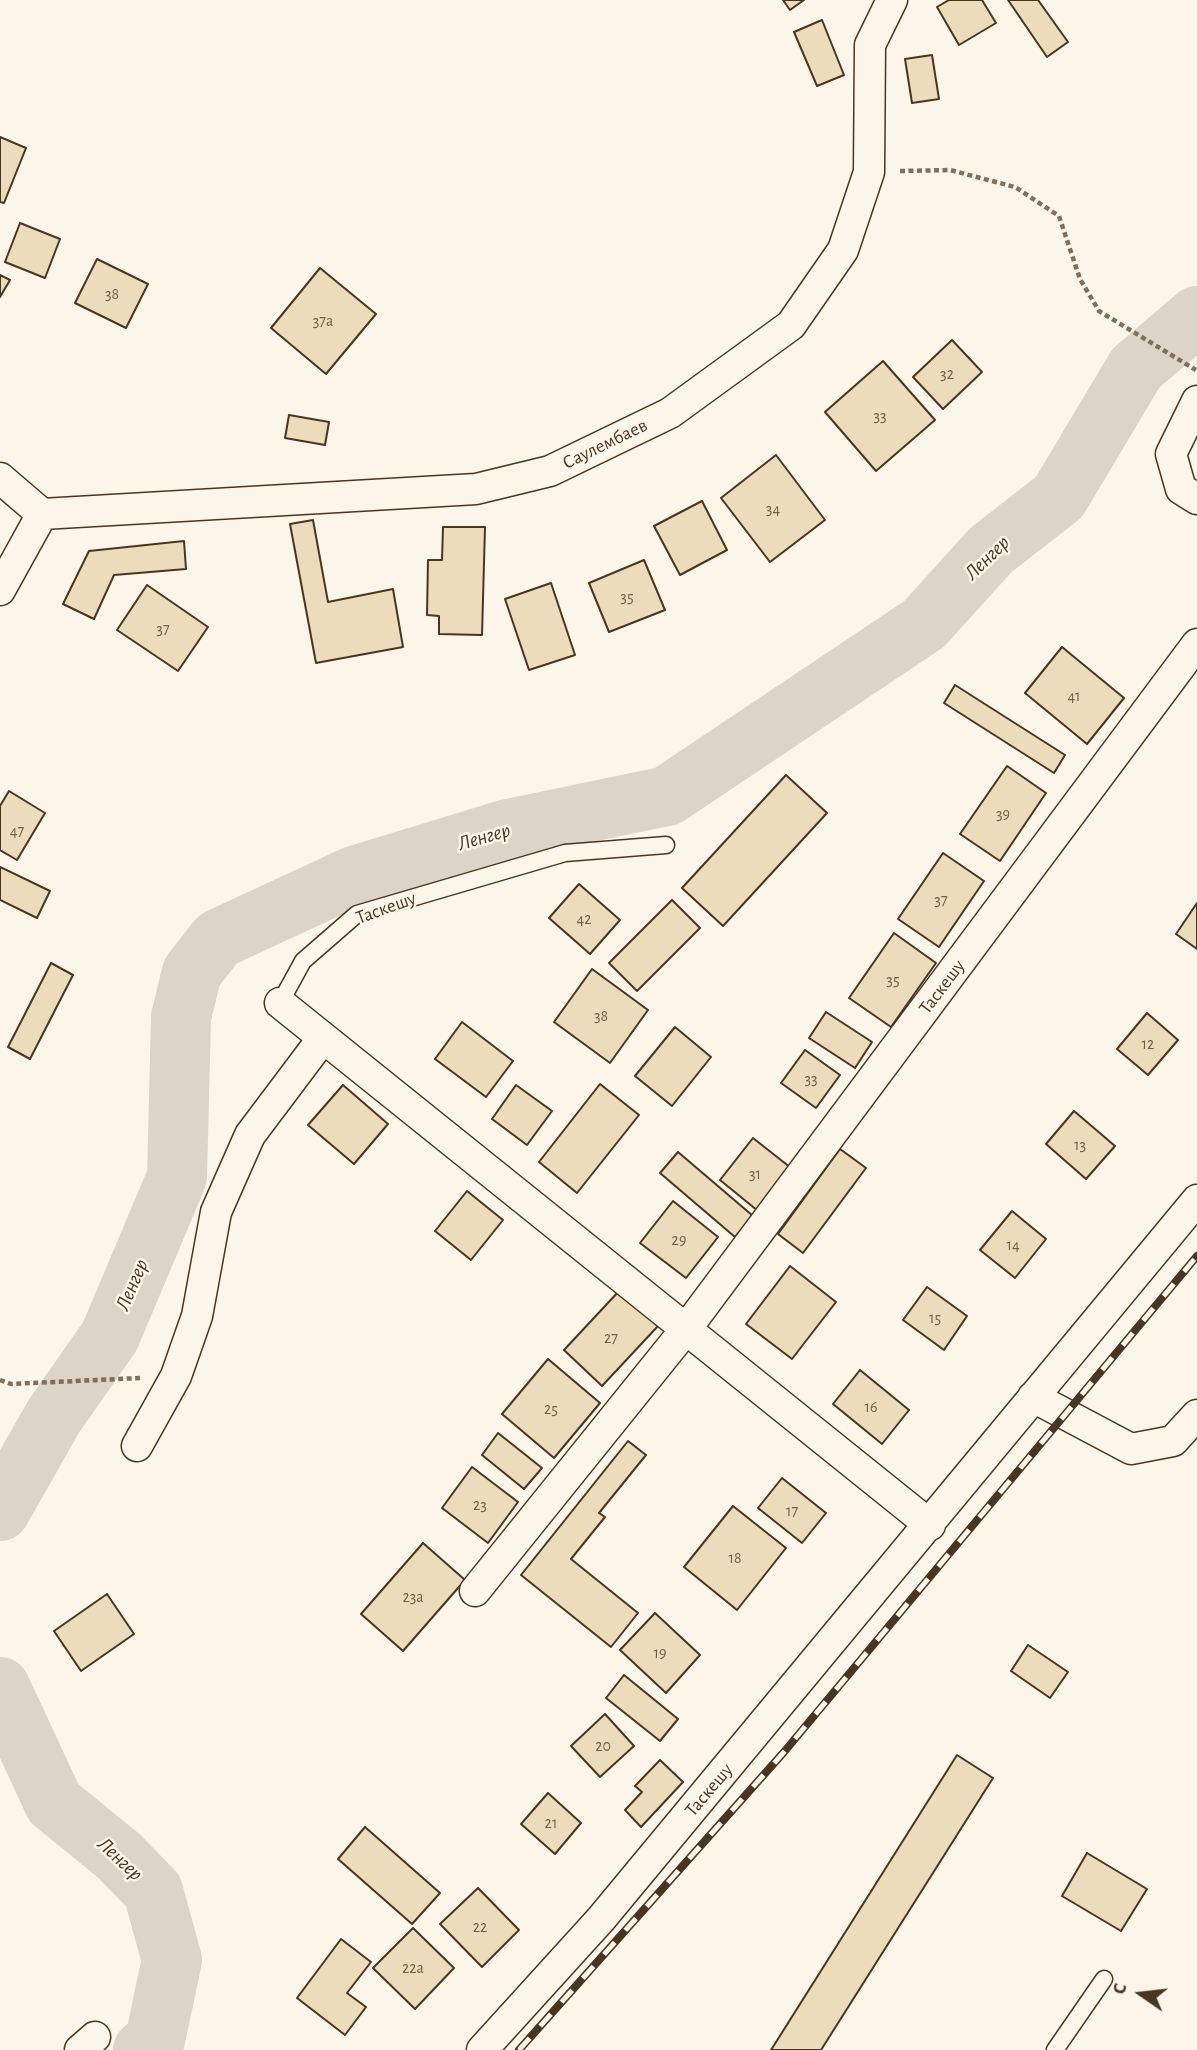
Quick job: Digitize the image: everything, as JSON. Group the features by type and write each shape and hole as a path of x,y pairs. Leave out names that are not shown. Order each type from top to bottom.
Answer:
{"street":[{"name":"Саулембаев","path":"42,514 476,489 550,471 670,413 792,325 844,250 869,172 870,45 892,0"},
{"path":"1197,401 1171,454 1181,489 1197,499"},
{"path":"0,478 42,514 0,590"},
{"name":"Таскешу","path":"475,1591 686,1329 1197,645"},
{"name":"Таскешу","path":"280,1003 930,1525"},
{"path":"136,1446 176,1376 197,1316 216,1212 250,1135 323,1038"},
{"name":"Таскешу","path":"482,2050 601,1919 1197,1200"},
{"path":"1033,1397 1131,1449 1173,1441 1197,1415"}],"lane":[{"name":"Таскешу","path":"280,1003 303,961 357,914 565,853 666,845"},
{"path":"1055,2050 1104,1979"}],"path":[{"path":"869,172 950,170 1015,187 1059,216 1080,278 1099,311 1197,370"},
{"path":"0,1380 11,1384 176,1376"}],"building":[{"path":"783,0 804,0 790,10"},
{"path":"949,0 982,0 996,23 959,45 937,7"},
{"path":"1008,0 1038,0 1068,42 1047,57"},
{"path":"822,20 844,75 817,86 794,32"},
{"path":"932,55 939,99 912,103 905,59"},
{"path":"0,137 26,148 4,203 0,202"},
{"path":"20,223 60,239 45,278 5,262"},
{"path":"97,259 148,284 126,328 75,303"},
{"path":"320,268 376,314 326,374 271,328"},
{"path":"0,275 10,280 0,297"},
{"path":"952,340 982,372 943,409 913,377"},
{"path":"883,361 935,420 876,471 825,412"},
{"path":"289,415 329,422 325,445 285,438"},
{"path":"776,455 825,520 770,562 721,498"},
{"path":"702,501 727,550 680,575 654,526"},
{"path":"313,520 328,602 393,589 403,647 316,663 290,524"},
{"path":"443,527 485,527 482,635 439,634 439,616 427,615 428,560 442,560"},
{"path":"184,541 186,569 114,575 94,619 63,604 89,551"},
{"path":"644,560 665,610 609,632 589,583"},
{"path":"551,583 575,655 529,670 505,599"},
{"path":"147,585 208,627 178,671 117,630"},
{"path":"1062,647 1124,698 1087,744 1025,693"},
{"path":"955,685 1065,755 1054,773 944,703"},
{"path":"1007,766 1046,793 1000,861 960,834"},
{"path":"786,775 827,813 723,926 682,888"},
{"path":"9,791 45,813 17,860 0,850 0,806"},
{"path":"943,853 984,881 939,947 898,919"},
{"path":"0,867 50,891 37,918 0,900"},
{"path":"579,884 620,920 590,954 549,918"},
{"path":"672,900 700,928 637,991 609,963"},
{"path":"1197,903 1197,949 1176,934"},
{"path":"894,933 936,963 891,1027 849,998"},
{"path":"51,963 73,975 30,1059 8,1047"},
{"path":"592,969 648,1010 610,1063 554,1022"},
{"path":"826,1012 872,1042 855,1068 809,1038"},
{"path":"1147,1013 1178,1040 1148,1075 1117,1049"},
{"path":"462,1022 513,1061 486,1097 435,1059"},
{"path":"675,1027 711,1057 672,1106 635,1076"},
{"path":"805,1050 840,1075 816,1108 781,1083"},
{"path":"600,1084 639,1115 577,1193 539,1162"},
{"path":"343,1085 388,1124 354,1164 308,1125"},
{"path":"516,1085 552,1111 527,1145 492,1119"},
{"path":"1074,1111 1115,1146 1086,1179 1046,1144"},
{"path":"753,1138 791,1168 758,1211 720,1180"},
{"path":"840,1149 866,1168 803,1253 778,1234"},
{"path":"678,1152 753,1216 735,1237 660,1173"},
{"path":"467,1191 503,1220 471,1260 435,1231"},
{"path":"673,1201 718,1237 686,1278 640,1243"},
{"path":"1012,1211 1046,1239 1015,1278 980,1250"},
{"path":"790,1266 836,1302 792,1359 746,1324"},
{"path":"927,1287 967,1316 944,1350 903,1320"},
{"path":"620,1290 658,1326 602,1386 564,1350"},
{"path":"548,1359 600,1403 554,1458 502,1414"},
{"path":"860,1370 909,1410 882,1444 833,1404"},
{"path":"498,1433 542,1468 524,1489 482,1455"},
{"path":"628,1441 646,1455 599,1513 605,1517 571,1559 638,1613 611,1647 521,1575"},
{"path":"472,1467 518,1502 488,1543 442,1508"},
{"path":"782,1478 826,1513 802,1543 758,1508"},
{"path":"733,1506 786,1548 737,1610 684,1567"},
{"path":"423,1543 465,1580 403,1651 361,1614"},
{"path":"107,1594 134,1634 81,1671 54,1631"},
{"path":"655,1613 700,1655 666,1693 620,1650"},
{"path":"1028,1645 1068,1672 1050,1698 1011,1671"},
{"path":"624,1675 678,1719 660,1741 606,1698"},
{"path":"605,1714 634,1746 600,1777 571,1746"},
{"path":"957,1755 993,1778 821,2050 771,2050"},
{"path":"660,1760 683,1782 641,1827 625,1810 642,1792 635,1786"},
{"path":"548,1793 581,1823 555,1854 521,1824"},
{"path":"365,1827 440,1893 412,1924 338,1859"},
{"path":"1087,1853 1147,1889 1121,1931 1062,1896"},
{"path":"478,1888 519,1930 482,1967 440,1924"},
{"path":"413,1928 454,1968 415,2009 373,1968"},
{"path":"341,1939 371,1962 347,1993 366,2007 345,2035 297,1998"}],"waterway":[{"name":"Ленгер","path":"0,1511 54,1416 110,1336 177,1177 181,1017 192,972 218,939 354,876 508,829 667,796 924,624 991,550 1059,497 1136,368 1197,316"},
{"name":"Ленгер","path":"0,1687 54,1803 119,1856 153,1891 172,1960 155,2040 143,2050"}],"railway":[{"path":"519,2050 784,1752 1197,1256"}]}
